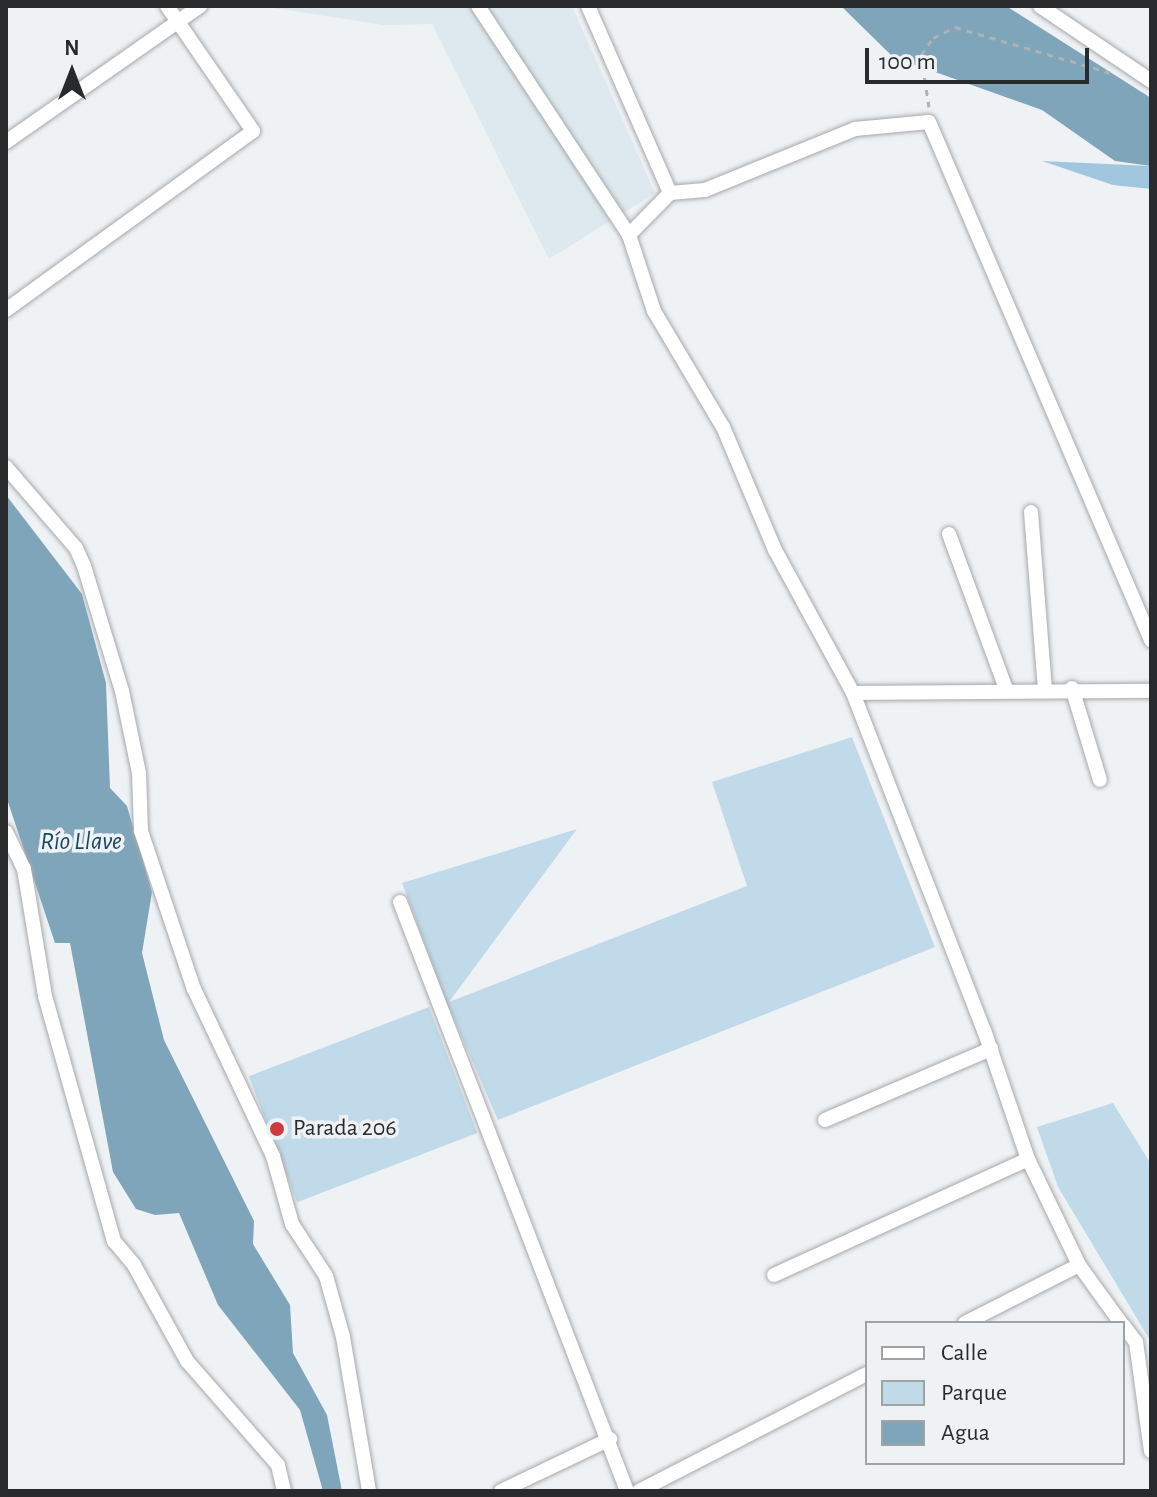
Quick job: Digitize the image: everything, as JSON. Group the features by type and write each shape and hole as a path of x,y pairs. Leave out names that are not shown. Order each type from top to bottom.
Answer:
{"street":[{"path":"6,310 253,131 167,6"},
{"path":"6,142 200,6"},
{"path":"478,6 629,235 654,311 723,427 775,550 853,693 991,1049 1028,1159 1079,1265 1120,1321"},
{"path":"588,6 670,193"},
{"path":"1040,6 1145,77"},
{"path":"629,235 670,193 705,190 855,129 929,122 1151,640"},
{"path":"6,467 76,548 84,566 122,691 139,773 141,831 194,989 273,1156 292,1224 326,1276 343,1337 369,1491"},
{"path":"1031,512 1045,688"},
{"path":"949,534 1006,689"},
{"path":"853,693 1045,688 1151,691"},
{"path":"1072,688 1100,780"},
{"path":"6,832 24,869 45,996 114,1241 134,1265 187,1361 278,1465 284,1491"},
{"path":"400,902 610,1439 627,1491"},
{"path":"825,1120 991,1049"},
{"path":"774,1275 1028,1159"},
{"path":"969,1321 1079,1265"},
{"path":"1125,1328 1136,1342 1151,1451"},
{"path":"639,1491 865,1375"},
{"path":"501,1491 610,1439"}],"path":[{"path":"929,122 921,55 933,38 955,27 1111,73 1145,77"}],"shaded area":[{"path":"261,6 572,6 655,193 549,259 432,24 383,25"},
{"path":"1042,161 1151,166 1151,189 1113,185"}],"green space":[{"path":"852,737 935,947 498,1120 447,1003 402,883 577,829 449,1002 747,886 712,782"},
{"path":"429,1007 477,1133 297,1202 249,1076"},
{"path":"1113,1103 1151,1164 1151,1342 1058,1187 1037,1127"}],"water":[{"path":"841,6 1006,6 1151,98 1151,166 1115,161 1042,110 893,57"},
{"name":"Río Llave","path":"6,495 82,594 106,683 110,788 127,806 152,892 142,953 164,1040 254,1221 253,1244 290,1305 293,1353 327,1415 342,1491 323,1491 300,1410 218,1305 179,1213 155,1215 136,1209 113,1172 70,943 55,943 6,796"}],"place":[{"name":"Parada 206","path":"277,1129"}]}
